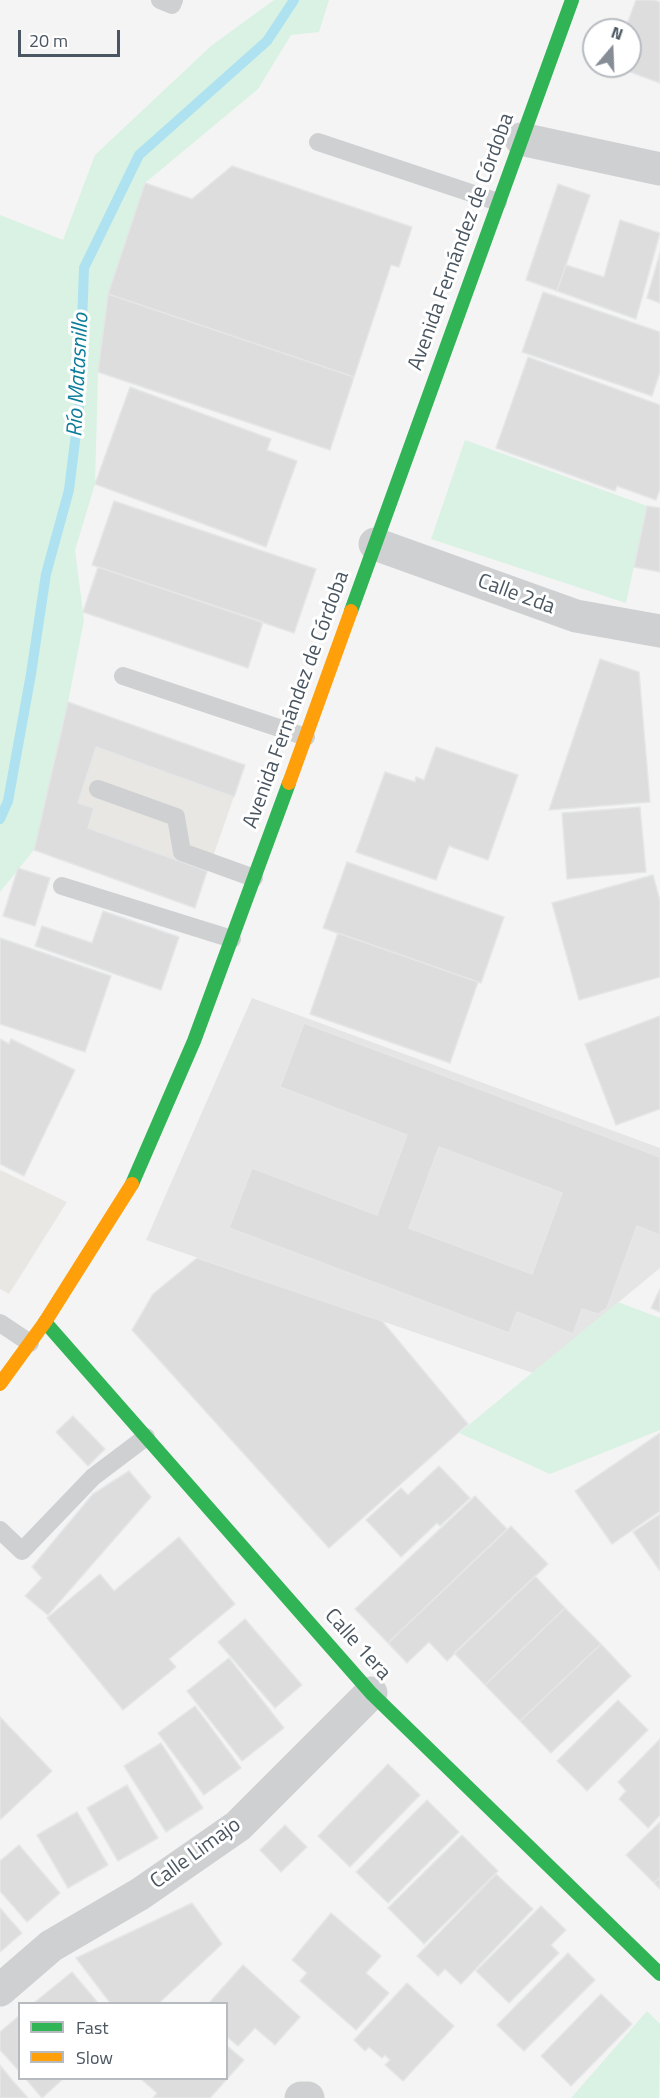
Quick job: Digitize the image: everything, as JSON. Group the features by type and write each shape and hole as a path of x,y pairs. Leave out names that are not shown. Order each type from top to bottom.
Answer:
{"main road":[{"name":"Avenida Fernández de Córdoba","path":"0,1384 45,1322 134,1181 194,1041 573,0"},
{"name":"Calle 1era","path":"45,1322 371,1693 660,1974"}],"street":[{"path":"521,139 660,169"},
{"name":"Calle 2da","path":"375,544 576,616 659,640"},
{"name":"Calle Limajo","path":"0,1990 51,1946 140,1894 238,1826 371,1693"},
{"path":"301,2098 308,2098"}],"lane":[{"path":"160,0 172,5 174,0"},
{"path":"318,142 498,202"},
{"path":"123,676 306,737"},
{"path":"98,789 176,817 182,852 254,878"},
{"path":"62,886 232,939"},
{"path":"0,1323 30,1343"},
{"path":"0,1530 22,1551 93,1477 146,1437"}],"shaded area":[{"path":"68,702 245,765 195,908 34,850"},
{"path":"252,998 660,1148 660,1268 533,1373 146,1240"},
{"path":"0,1170 67,1202 9,1294 0,1289"}],"green space":[{"path":"274,0 329,0 319,32 291,35 258,89 145,183 108,294 98,372 95,484 75,550 84,620 34,850 0,892 0,215 63,240 95,155 211,46"},
{"path":"465,440 647,506 626,603 431,539"},
{"path":"618,1302 660,1318 660,1430 550,1474 459,1433"},
{"path":"647,2011 660,2024 659,2098 571,2098"}],"building":[{"path":"636,0 660,2 660,83 642,76 642,18 629,18"},
{"path":"232,166 412,227 399,267 391,265 354,377 108,294 145,183 192,199"},
{"path":"558,184 590,195 557,291 526,280"},
{"path":"620,220 660,233 636,319 557,291 566,265 604,277"},
{"path":"660,253 660,303 647,298"},
{"path":"543,292 660,332 660,372 652,396 522,352"},
{"path":"108,294 354,377 330,450 98,372"},
{"path":"528,357 660,405 660,489 656,500 617,486 615,491 496,448"},
{"path":"130,387 271,439 267,450 297,461 266,547 95,484"},
{"path":"114,501 316,569 294,633 92,565"},
{"path":"647,506 660,508 660,572 634,567"},
{"path":"98,567 263,622 248,668 83,612"},
{"path":"600,659 639,672 650,802 549,810"},
{"path":"68,702 245,765 234,797 96,747 78,803 94,808 88,828 207,871 195,908 34,850"},
{"path":"436,747 518,775 488,860 449,846 436,880 356,852 385,772 415,782 416,777 424,780"},
{"path":"640,807 646,872 567,879 562,813"},
{"path":"347,862 504,917 481,983 323,928"},
{"path":"18,868 50,878 35,926 3,916"},
{"path":"653,875 660,901 660,977 579,1000 552,903"},
{"path":"103,911 179,937 161,990 35,946 42,926 92,943"},
{"path":"338,933 478,982 450,1063 310,1014"},
{"path":"0,938 111,976 85,1052 0,1024"},
{"path":"660,1016 660,1109 616,1125 585,1044"},
{"path":"304,1023 660,1157 660,1235 637,1226 607,1308 598,1314 582,1309 573,1334 517,1312 509,1333 229,1228 252,1168 377,1215 407,1135 280,1087","holes":["439,1147 562,1193 532,1274 409,1228"]},
{"path":"0,1039 9,1044 11,1039 75,1070 24,1176 0,1164"},
{"path":"197,1258 382,1321 468,1424 329,1548 132,1330 153,1294"},
{"path":"660,1289 660,1312 651,1308"},
{"path":"73,1416 105,1449 88,1466 56,1432"},
{"path":"660,1433 660,1511 612,1544 575,1491"},
{"path":"439,1466 470,1498 440,1526 437,1523 401,1557 366,1520 401,1488 408,1495"},
{"path":"129,1471 151,1497 48,1615 25,1596 42,1578 32,1567 93,1494"},
{"path":"475,1496 507,1529 388,1643 355,1609"},
{"path":"660,1514 660,1571 633,1532"},
{"path":"511,1526 548,1564 447,1661 429,1642 407,1663 388,1643"},
{"path":"179,1537 235,1604 169,1659 176,1667 123,1710 47,1618 100,1574 114,1591"},
{"path":"535,1576 565,1608 485,1685 454,1653"},
{"path":"565,1608 601,1644 520,1721 485,1685"},
{"path":"245,1619 302,1685 275,1708 218,1642"},
{"path":"601,1644 631,1676 551,1753 520,1721"},
{"path":"229,1658 284,1728 242,1761 187,1691"},
{"path":"618,1700 648,1730 587,1791 557,1761"},
{"path":"195,1706 241,1768 204,1795 158,1733"},
{"path":"0,1717 52,1771 1,1819 0,1818"},
{"path":"660,1739 660,1815 648,1828 619,1799 626,1791 618,1782"},
{"path":"161,1743 203,1808 166,1832 124,1766"},
{"path":"388,1764 420,1795 350,1867 318,1836"},
{"path":"127,1785 158,1838 118,1861 87,1808"},
{"path":"427,1800 459,1832 388,1903 356,1872"},
{"path":"77,1812 108,1865 68,1888 37,1835"},
{"path":"660,1822 660,1877 654,1883 626,1855"},
{"path":"285,1825 307,1847 281,1872 260,1850"},
{"path":"462,1835 498,1871 424,1944 388,1908"},
{"path":"19,1845 60,1893 27,1922 0,1891 0,1861"},
{"path":"496,1874 533,1909 461,1984 445,1969 438,1976 417,1956"},
{"path":"660,1877 660,1889 654,1883"},
{"path":"192,1903 222,1944 160,2002 109,2002 76,1958"},
{"path":"541,1906 566,1930 551,1945 559,1953 509,2003 476,1971"},
{"path":"0,1908 22,1933 0,1952"},
{"path":"331,1913 381,1956 366,1973 389,1993 356,2030 300,1981 307,1973 292,1960"},
{"path":"568,1953 595,1980 524,2051 497,2025"},
{"path":"243,1965 300,2017 275,2045 255,2028 238,2046 228,2038 228,2002 210,2002"},
{"path":"72,1972 97,2002 35,2002"},
{"path":"407,1983 454,2026 403,2081 385,2065 390,2060 385,2055 382,2058 369,2047 365,2051 354,2040"},
{"path":"601,1994 632,2024 571,2086 541,2056"},
{"path":"18,2017 18,2070 0,2050 0,2032"},
{"path":"228,2047 244,2060 228,2078"},
{"path":"0,2065 12,2080 28,2098 0,2098"},
{"path":"27,2080 62,2080 42,2098"},
{"path":"142,2080 226,2080 210,2098 153,2098 157,2093"}],"waterway":[{"name":"Río Matasnillo","path":"0,819 8,801 46,574 69,490 79,409 84,268 139,155 267,41 294,0"}],"traffic: fast":[{"path":"351,611 572,0"},
{"path":"132,1184 194,1041 289,783"},
{"path":"45,1322 371,1693 660,1974"}],"traffic: slow":[{"path":"289,783 351,611"},
{"path":"0,1384 45,1322 132,1184"}]}
